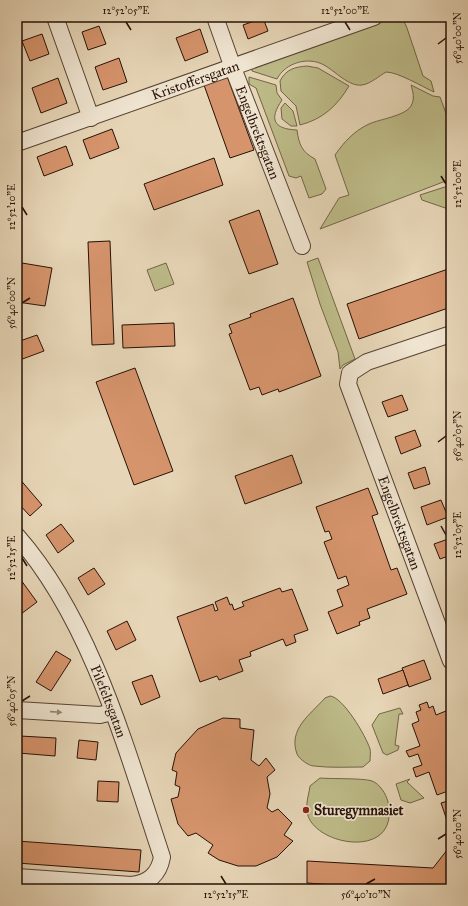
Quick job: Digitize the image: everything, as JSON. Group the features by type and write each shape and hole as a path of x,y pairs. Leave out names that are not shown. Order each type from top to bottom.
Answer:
{"street":[{"path":"55,17 91,118"},
{"name":"Engelbrektsgatan","path":"215,17 233,68 302,246"},
{"name":"Kristoffersgatan","path":"17,143 374,17"},
{"name":"Engelbrektsgatan","path":"451,334 367,362 350,373 348,384 380,472 445,627 451,661"},
{"name":"Pilefeltsgatan","path":"17,536 44,572 71,617 94,664 124,742 162,857 160,869 152,878 141,884 131,885 17,877"},
{"path":"17,710 100,715 112,712"}],"shaded area":[{"path":"391,17 402,17 423,76 431,81 434,92 403,77 386,72 368,83 362,85 352,84 324,65 311,61 304,61 291,65 281,73 277,79 252,71 252,68"},
{"path":"307,66 318,68 349,86 340,100 329,111 316,119 300,125 296,106 281,91 280,81 282,77 291,69"},
{"path":"249,77 276,85 277,93 282,100 275,113 276,122 283,128 297,130 302,148 307,154 315,159 326,189 322,194 309,198 301,176 296,178 289,176 256,88 249,84"},
{"path":"411,85 433,96 440,97 451,127 451,179 320,229 339,198 349,195 335,155 350,137 359,130 374,122 398,115 408,109 413,101"},
{"path":"285,103 293,111 297,126 291,126 282,119 281,108"},
{"path":"451,185 451,210 422,200 420,195"},
{"path":"318,258 355,359 343,365 340,369 338,352 320,304 307,262"},
{"path":"166,263 174,284 155,291 147,270"},
{"path":"330,696 335,698 347,710 368,743 370,750 370,761 363,767 312,766 302,760 297,754 295,737 298,730 313,710 325,698"},
{"path":"400,708 403,714 399,714 395,745 399,746 398,750 387,755 383,753 372,725 379,714"},
{"path":"320,778 368,780 378,784 388,802 388,821 381,834 368,841 353,842 336,839 322,832 311,822 307,810 310,786"},
{"path":"410,779 407,782 424,798 410,803 401,800 396,784"},
{"path":"172,884 198,889 168,889"}],"building":[{"path":"263,18 268,31 248,39 243,25"},
{"path":"99,26 106,44 88,50 82,32"},
{"path":"200,29 208,52 185,61 176,38"},
{"path":"42,34 49,54 30,61 22,41"},
{"path":"119,58 127,82 103,90 95,67"},
{"path":"227,76 254,150 230,158 204,85"},
{"path":"58,78 67,103 41,113 32,88"},
{"path":"112,129 119,148 90,159 83,140"},
{"path":"66,146 73,165 44,176 37,157"},
{"path":"214,158 223,185 154,210 144,184"},
{"path":"259,210 278,264 249,274 229,221"},
{"path":"110,241 114,344 92,345 88,242"},
{"path":"22,263 52,268 45,306 17,302 17,274 20,274"},
{"path":"451,268 451,307 359,339 347,304"},
{"path":"293,298 321,376 279,392 278,389 262,395 259,387 250,390 229,334 232,333 229,325 251,317 250,314"},
{"path":"174,323 175,346 123,348 122,325"},
{"path":"37,335 44,351 17,361 17,342"},
{"path":"135,368 173,471 134,485 96,382"},
{"path":"402,395 408,410 388,417 382,402"},
{"path":"415,430 421,446 401,454 395,437"},
{"path":"292,455 302,483 245,504 235,476"},
{"path":"425,467 430,484 414,489 408,473"},
{"path":"18,477 42,505 30,516 17,502"},
{"path":"368,488 378,514 372,516 391,570 397,568 407,594 367,609 370,618 359,622 360,625 337,634 328,612 343,606 337,590 349,585 346,576 338,579 324,542 332,539 329,531 325,532 316,507"},
{"path":"441,500 448,517 427,525 421,507"},
{"path":"61,524 74,541 58,553 46,535"},
{"path":"451,538 451,555 440,559 434,544"},
{"path":"94,568 105,584 88,595 78,578"},
{"path":"18,576 37,602 21,614 17,609"},
{"path":"451,578 451,590 447,579"},
{"path":"280,588 282,592 292,589 308,630 294,635 296,642 286,646 283,639 250,652 251,656 239,660 243,671 219,680 217,676 200,682 177,617 213,604 215,611 218,610 215,602 227,597 234,610 244,606 242,602"},
{"path":"127,621 136,640 116,650 107,631"},
{"path":"56,651 71,660 51,691 36,682"},
{"path":"424,660 431,679 409,687 402,668"},
{"path":"403,670 408,685 383,694 378,679"},
{"path":"152,675 160,697 141,705 132,682"},
{"path":"427,702 429,708 433,706 436,715 446,711 451,725 451,790 437,795 429,772 416,777 413,768 422,765 418,754 409,757 406,751 420,746 412,724 419,721 416,712 421,710 419,705"},
{"path":"223,718 240,719 240,728 254,730 251,760 259,766 266,758 275,770 267,777 270,794 267,808 272,812 278,809 292,823 284,835 293,841 277,857 256,866 238,866 219,860 208,853 213,845 196,833 188,836 178,824 171,799 178,797 180,787 175,785 177,772 172,770 176,753 198,729"},
{"path":"20,736 56,738 55,756 18,753"},
{"path":"79,740 98,742 96,760 77,758"},
{"path":"98,781 119,782 118,802 97,801"},
{"path":"451,800 451,832 441,803"},
{"path":"17,841 141,850 139,872 17,863"},
{"path":"451,845 451,889 385,889 307,883 307,861 433,868"}],"place":[{"name":"Sturegymnasiet","path":"306,810"}]}
